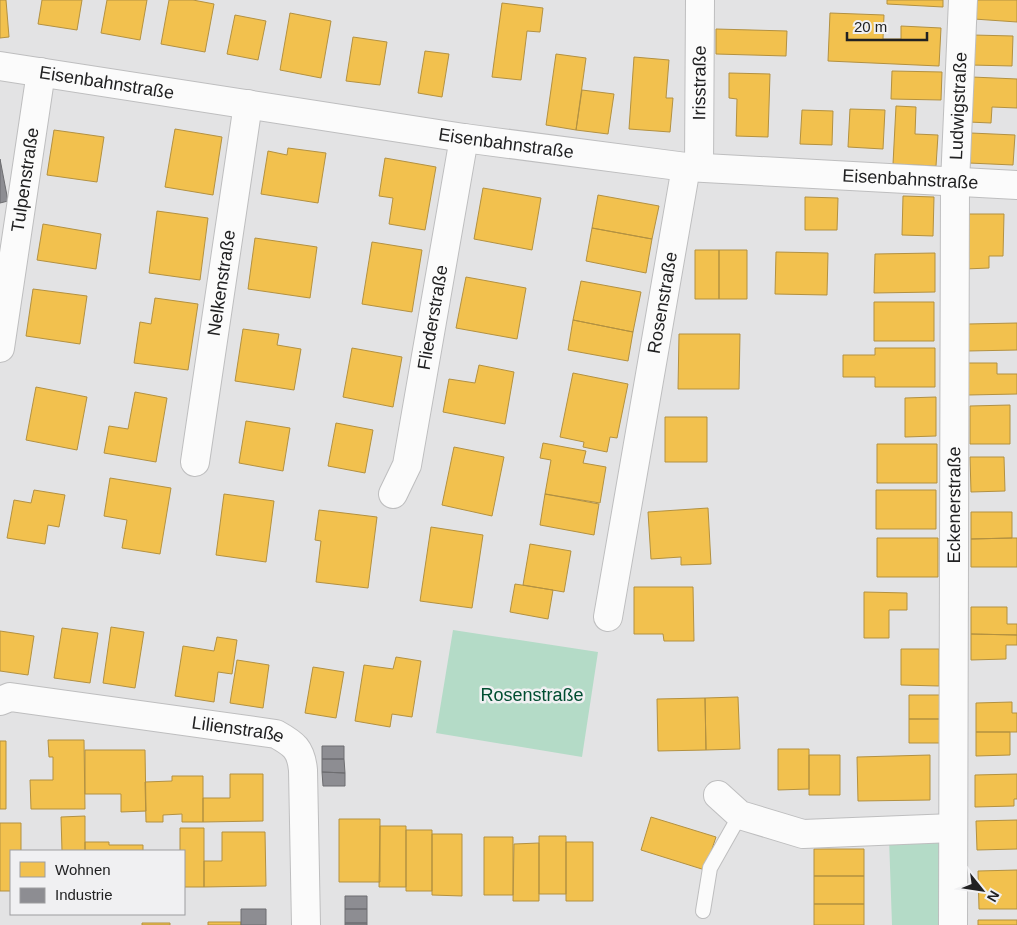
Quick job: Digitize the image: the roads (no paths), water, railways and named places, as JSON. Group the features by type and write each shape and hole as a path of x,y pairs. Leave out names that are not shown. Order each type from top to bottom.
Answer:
{"street":[{"name":"Irisstraße","path":"693,167 700,0"},
{"name":"Ludwigstraße","path":"955,183 962,0"},
{"name":"Eisenbahnstraße","path":"0,66 464,138 693,167 1017,185"},
{"name":"Tulpenstraße","path":"0,348 41,72"},
{"name":"Nelkenstraße","path":"195,462 248,104"},
{"name":"Fliederstraße","path":"394,494 407,465 464,138"},
{"name":"Rosenstraße","path":"608,617 693,167"},
{"name":"Eckenerstraße","path":"953,925 955,183"},
{"name":"Lilienstraße","path":"0,701 10,697 276,734 293,744 302,756 304,770 306,925"},
{"path":"718,795 740,816 803,834 953,828"}],"lane":[{"path":"703,911 710,868 740,816"}]}
